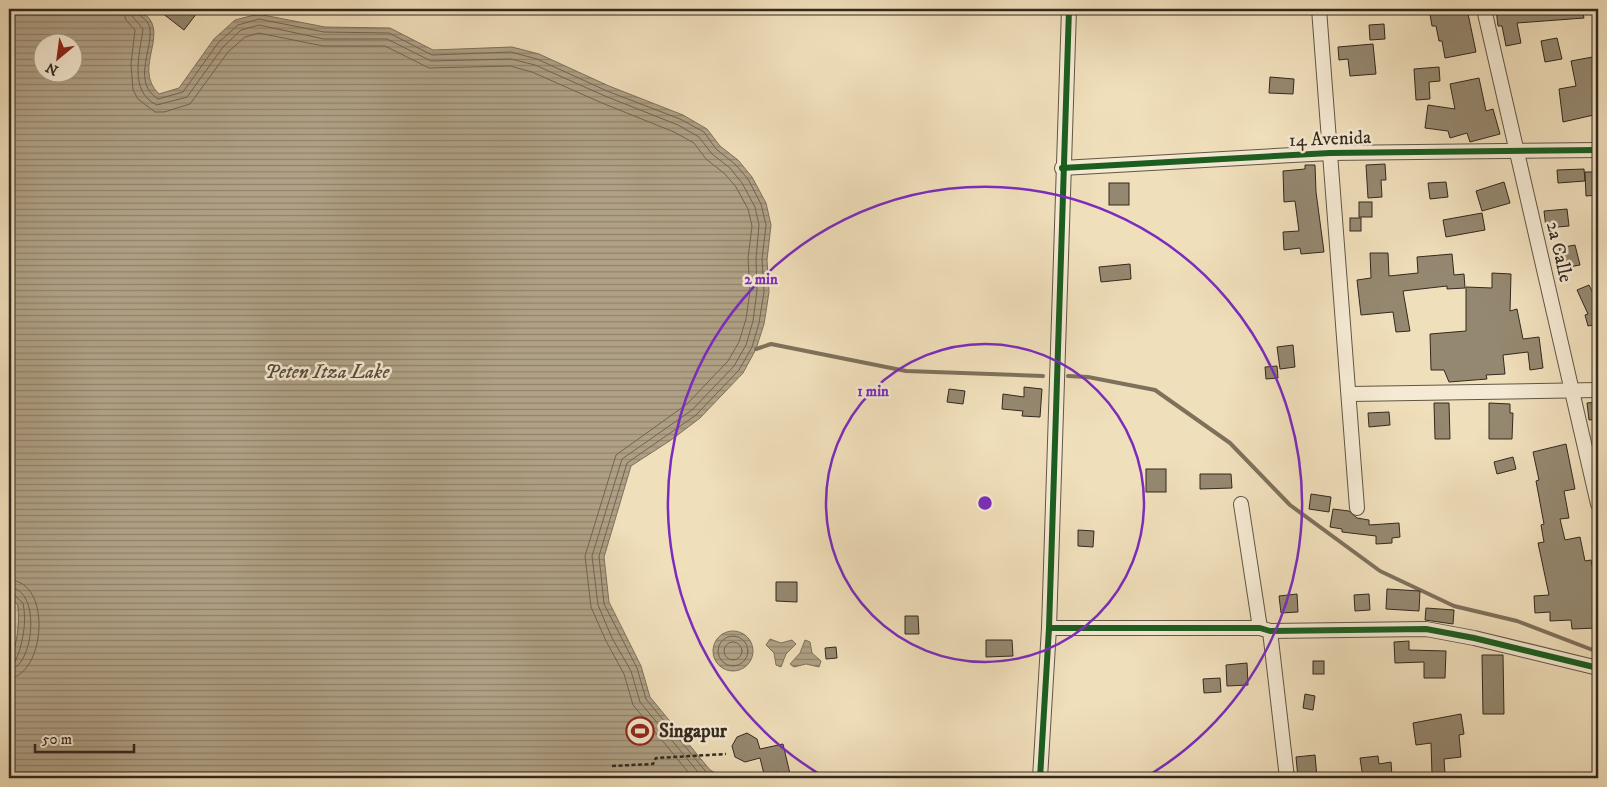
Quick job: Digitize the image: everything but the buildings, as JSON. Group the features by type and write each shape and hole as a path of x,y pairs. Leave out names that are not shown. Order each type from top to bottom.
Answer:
{"street":[{"path":"1040,778 1049,628 1068,9"},
{"path":"1320,9 1357,508"},
{"name":"2a Calle","path":"1484,9 1598,504"},
{"name":"14 Avenida","path":"1062,168 1330,153 1598,150"},
{"path":"1350,394 1572,392 1598,390"},
{"path":"1241,504 1265,629 1286,778"},
{"path":"1049,628 1426,629 1474,638 1598,668"}],"path":[{"path":"612,766 653,764 656,758 726,754"}],"green space":[{"path":"9,597 18,605 19,621 16,642 9,664"}],"water":[{"name":"Peten Itza Lake","path":"9,9 138,9 149,18 153,27 154,38 149,72 151,83 159,94 179,88 214,39 235,20 258,14 325,27 390,28 433,50 512,47 539,54 609,86 683,115 707,129 720,146 738,160 752,177 766,203 771,225 767,260 769,292 764,324 756,349 743,373 700,418 631,466 604,557 609,602 641,666 650,697 710,770 725,778 9,778 9,664 16,642 19,621 18,605 9,597"},
{"path":"729,631 737,631 744,634 750,640 753,651 750,662 744,668 737,671 729,671 722,668 716,662 713,655 713,647 716,640 722,634"},
{"path":"770,639 781,643 792,640 796,644 786,654 781,667 776,665 774,653 766,645"},
{"path":"805,640 810,642 812,653 821,661 819,667 806,664 794,667 790,664 800,653"}],"waterway":[{"path":"756,349 771,344 906,371 1043,376"},
{"path":"1068,376 1088,377 1155,390 1230,443 1290,505 1380,571 1454,606 1517,621 1598,652"}],"cycle path":[{"path":"1040,778 1049,628 1069,9"},
{"path":"1062,168 1330,153 1598,150"},
{"path":"1049,628 1260,628 1270,631 1426,629 1474,638 1598,668"}],"place":[{"name":"Singapur","path":"640,731"}]}
